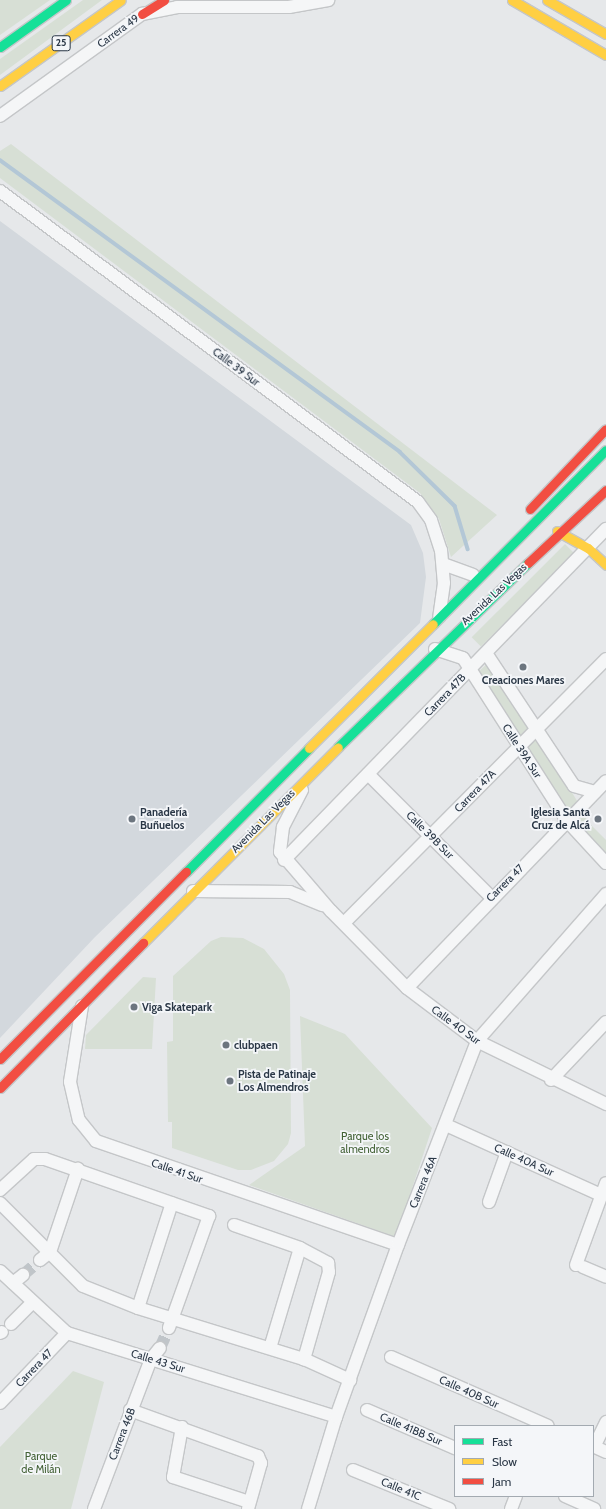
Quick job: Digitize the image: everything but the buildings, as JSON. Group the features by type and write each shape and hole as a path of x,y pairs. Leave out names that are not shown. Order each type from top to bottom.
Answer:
{"main road":[{"path":"0,48 66,0"},
{"name":"25","path":"0,86 121,0"},
{"path":"142,14 164,0"},
{"path":"512,0 606,55"},
{"path":"547,0 606,34"},
{"path":"525,515 606,429"},
{"name":"Avenida Las Vegas","path":"474,580 606,450"},
{"name":"Avenida Las Vegas","path":"560,532 606,478"},
{"name":"Avenida Las Vegas","path":"0,1088 193,891 435,649 474,604 531,560 606,490"},
{"name":"Avenida Las Vegas","path":"0,1059 165,892 438,622 474,580 510,531"},
{"path":"560,532 588,548 606,565"},
{"path":"474,580 474,604"},
{"path":"219,865 215,852 242,816"}],"street":[{"name":"Carrera 49","path":"0,116 142,14 177,7 289,7 328,0"},
{"name":"Calle 39 Sur","path":"0,191 418,502 437,533 443,564 438,622"},
{"name":"Carrera 47B","path":"284,860 606,530"},
{"path":"443,564 474,580"},
{"name":"Calle 39A Sur","path":"435,649 458,654 470,669 568,822 606,863"},
{"path":"486,652 574,786 594,792"},
{"name":"Carrera 47A","path":"344,923 606,659"},
{"path":"284,860 280,841 283,827 312,772"},
{"name":"Calle 39B Sur","path":"368,774 491,897"},
{"name":"Carrera 47","path":"407,988 491,897 568,822 594,792 606,781"},
{"name":"Calle 40 Sur","path":"284,860 407,988 477,1041 551,1080 606,1104"},
{"name":"Calle 40 Sur","path":"165,892 290,892 332,911"},
{"name":"Carrera 46A","path":"308,1509 336,1417 398,1245 446,1125 477,1041 606,894"},
{"name":"Calle 41 Sur","path":"83,1004 70,1082 79,1120 96,1140 398,1245"},
{"path":"551,1080 606,1022"},
{"name":"Calle 40A Sur","path":"446,1125 602,1195"},
{"path":"489,1202 507,1152"},
{"path":"0,1190 34,1159 78,1169 209,1216 170,1328"},
{"path":"40,1260 50,1252 78,1169"},
{"path":"606,1183 579,1266 606,1277"},
{"path":"0,1203 83,1286 138,1308 175,1317 270,1348 304,1360 350,1380"},
{"path":"138,1308 172,1203"},
{"path":"234,1225 300,1248 322,1257 328,1263 329,1272 304,1360"},
{"path":"270,1348 300,1248"},
{"name":"Calle 43 Sur","path":"0,1271 67,1333 336,1417"},
{"path":"13,1283 23,1275"},
{"path":"4,1330 33,1302"},
{"name":"Carrera 47","path":"0,1403 67,1333"},
{"name":"Carrera 46B","path":"94,1509 130,1410 151,1360 160,1348"},
{"name":"Calle 40B Sur","path":"391,1357 545,1425"},
{"path":"130,1410 182,1427 258,1456 261,1463 249,1505 173,1477 182,1427"},
{"name":"Calle 41BB Sur","path":"367,1410 454,1448"},
{"path":"606,1422 594,1447 606,1452"},
{"name":"Calle 41C","path":"353,1470 449,1509"},
{"path":"511,1509 516,1497"},
{"path":"567,1497 594,1509"}],"shaded area":[{"path":"0,221 411,525 423,553 426,577 420,623 95,937 0,1038"}],"green space":[{"path":"0,0 50,0 0,35"},
{"path":"83,0 102,0 0,75 0,59"},
{"path":"11,144 497,515 451,557 439,519 420,493 0,178 0,151"},
{"path":"565,544 574,553 481,647 472,637"},
{"path":"491,660 579,804 587,821 606,840 606,863 568,822 474,676"},
{"name":"Pista de Patinaje Los Almendros","path":"221,937 243,938 264,949 284,974 290,990 291,1133 288,1144 274,1161 251,1170 238,1170 172,1148 172,1122 168,1122 167,1042 173,1041 173,976 211,941"},
{"name":"Viga Skatepark","path":"143,977 156,978 152,1049 85,1049 86,1035"},
{"name":"Parque los almendros","path":"300,1016 345,1034 432,1128 396,1237 249,1185 305,1146"},
{"name":"Parque de Milán","path":"73,1371 104,1382 71,1509 0,1509 0,1447"}],"waterway":[{"path":"0,160 400,452 455,506 468,549"}],"tunnel":[{"path":"23,1275 40,1260"},
{"path":"160,1348 169,1328"}],"traffic: fast":[{"path":"0,47 66,0"},
{"path":"433,624 606,450"},
{"path":"338,747 528,563"},
{"path":"186,872 309,748"}],"traffic: slow":[{"path":"0,86 121,0"},
{"path":"512,0 606,55"},
{"path":"547,0 606,34"},
{"path":"557,531 588,548 606,565"},
{"path":"309,748 433,624"},
{"path":"143,943 338,747"}],"traffic: jam":[{"path":"142,14 164,0"},
{"path":"530,509 606,429"},
{"path":"528,563 606,490"},
{"path":"0,1059 186,872"},
{"path":"0,1088 143,943"}],"place":[{"name":"Creaciones Mares","path":"523,667"},
{"name":"Panadería Buñuelos","path":"132,819"},
{"name":"Iglesia Santa Cruz de Alcá","path":"598,819"},
{"name":"Viga Skatepark","path":"134,1007"},
{"name":"clubpaen","path":"226,1045"},
{"name":"Pista de Patinaje Los Almendros","path":"230,1081"}]}
